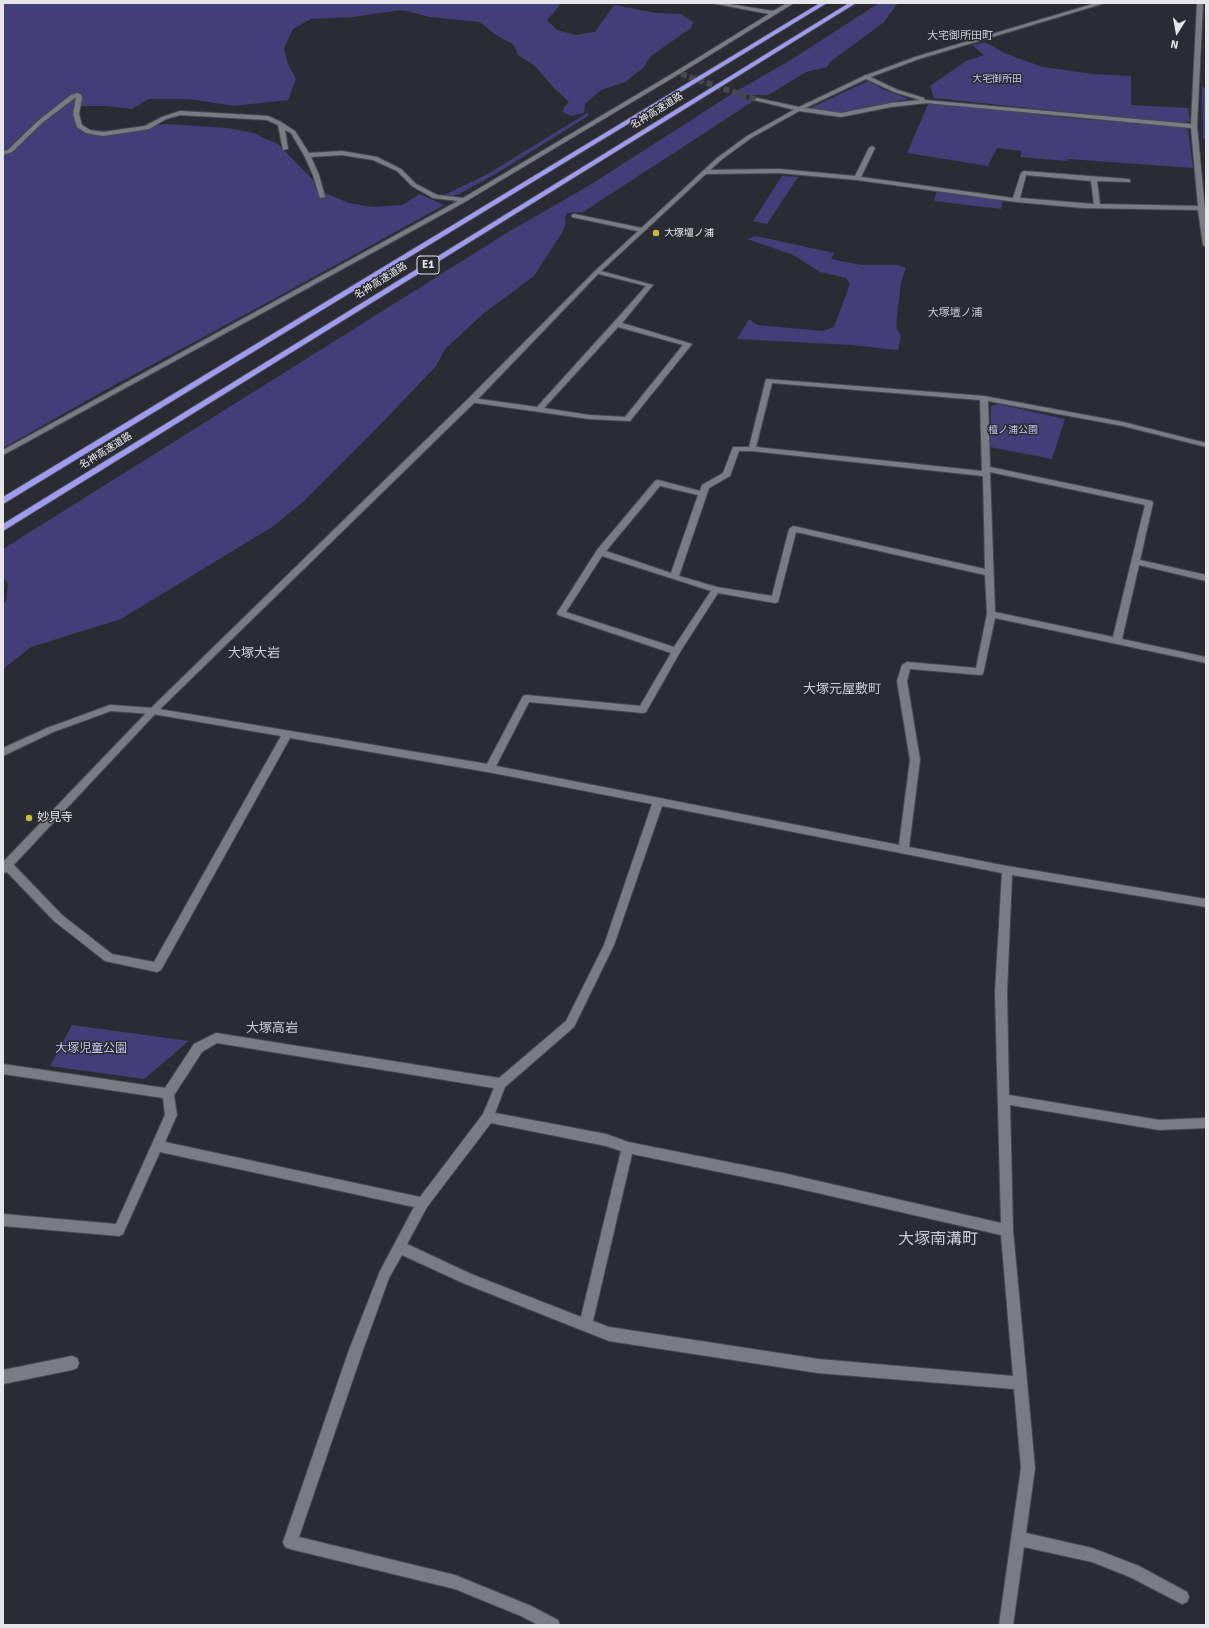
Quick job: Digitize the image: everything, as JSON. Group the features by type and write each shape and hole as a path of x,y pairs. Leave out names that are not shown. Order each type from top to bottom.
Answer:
{"highway":[{"name":"名神高速道路","path":"3,501 824,3"},
{"name":"名神高速道路","path":"3,528 853,3"}],"street":[{"path":"714,3 773,13"},
{"path":"3,453 464,200 679,74 791,3"},
{"path":"287,734 157,967 109,958 58,918 5,867 153,711 472,400 597,272 719,159 749,137 799,109 866,77 917,58 1102,3"},
{"path":"1200,3 1199,79 1194,126 1201,208 1204,220 1206,245"},
{"path":"866,77 896,91 927,101"},
{"path":"3,153 10,151 40,122 73,96 78,95 79,98 76,114 79,126 88,132 103,134 147,128 164,118 180,113 268,118 293,132 307,155 316,175 322,198"},
{"path":"756,100 799,109 841,115 890,105 927,101 1194,126"},
{"path":"281,125 285,149"},
{"path":"857,178 872,148"},
{"path":"307,155 342,153 375,158 399,170 414,185 435,197 464,200"},
{"path":"705,172 779,171 857,178 1016,200 1098,206 1201,208"},
{"path":"1016,200 1024,173 1128,181"},
{"path":"1094,179 1098,206"},
{"path":"574,216 642,230"},
{"path":"538,410 617,324 650,285 597,272"},
{"path":"472,400 589,417 627,419 688,344 617,324"},
{"path":"752,449 769,381 984,398 1123,424 1206,445"},
{"path":"904,849 915,760 902,681 907,665 980,672 991,614 984,398"},
{"path":"674,577 705,487 727,474 736,449 752,449 986,471 1149,502 1118,641"},
{"path":"676,651 561,613 600,552 658,483 702,494"},
{"path":"600,552 716,590 775,600 793,529 990,573"},
{"path":"1136,562 1206,578"},
{"path":"489,769 526,698 642,710 676,651 716,590"},
{"path":"991,614 1206,660"},
{"path":"3,752 50,730 110,708 153,711 489,769 1007,870 1206,903"},
{"path":"553,1625 526,1610 455,1582 290,1542 356,1350 384,1275 423,1203 488,1117 500,1084 570,1024 609,945 658,802"},
{"path":"1006,1625 1028,1468 1006,1230 1001,992 1007,870"},
{"path":"3,1220 119,1230 171,1115 168,1094 198,1048 216,1038 500,1084"},
{"path":"3,1069 168,1094"},
{"path":"1003,1099 1159,1125 1206,1123"},
{"path":"488,1117 606,1140 628,1148 783,1179 1006,1230"},
{"path":"158,1146 423,1203"},
{"path":"586,1325 628,1148"},
{"path":"400,1247 468,1279 609,1334 818,1366 1020,1383"},
{"path":"5,1380 72,1363"},
{"path":"1019,1539 1092,1554 1134,1571 1182,1597"}],"green space":[{"path":"3,3 562,3 547,20 557,30 575,35 595,32 614,5 656,13 680,14 693,22 691,28 651,56 644,67 625,82 601,90 585,104 584,113 571,116 563,112 564,107 569,102 554,88 535,66 518,55 513,44 496,35 480,22 430,17 402,10 352,17 311,19 293,29 284,48 288,64 296,79 288,100 233,106 190,99 149,99 132,109 106,106 82,106 73,113 87,129 112,131 166,124 228,128 253,133 278,144 327,194 349,203 373,207 402,205 420,194 444,205 109,388 3,448"},
{"path":"879,3 898,3 883,23 830,62 827,67 806,72 768,95 748,95 743,97 752,102 583,212 568,213 565,217 566,222 562,233 534,276 484,313 445,349 436,366 379,426 302,503 272,527 121,619 31,647 3,669 3,604 6,601 8,584 3,577 3,549 510,231 590,185 730,95 794,58"},
{"name":"大宅御所田","path":"985,42 1004,53 1043,67 1093,74 1131,76 1131,105 1188,108 1190,121 1179,123 934,98 930,86 966,61 984,55 972,45"},
{"path":"868,81 882,89 909,99 836,113 808,109"},
{"path":"1202,87 1206,88 1206,139 1203,139"},
{"path":"929,102 1070,118 1184,127 1188,130 1193,168 1020,157 1022,151 997,148 988,166 907,153"},
{"path":"589,113 588,116 494,175 459,194 453,196 444,195 486,175"},
{"path":"782,176 798,177 767,224 753,221"},
{"path":"937,191 1003,200 1001,209 934,201"},
{"path":"756,236 834,253 831,259 862,265 897,265 906,268 901,282 896,326 901,337 898,350 851,345 737,339 749,319 757,325 823,331 834,327 850,284 846,278 820,272 793,255 747,239"},
{"name":"檀ノ浦公園","path":"998,404 1065,419 1052,459 990,447 991,406"},
{"name":"大塚児童公園","path":"72,1025 189,1041 144,1079 50,1066"}],"tunnel":[{"path":"681,74 757,100"}],"place":[{"name":"大塚壇ノ浦","path":"656,233"},
{"name":"妙見寺","path":"29,818"}],"district":[{"name":"大宅御所田町","path":"960,36"},
{"name":"大塚壇ノ浦","path":"955,313"},
{"name":"大塚大岩","path":"254,654"},
{"name":"大塚元屋敷町","path":"842,690"},
{"name":"大塚高岩","path":"272,1029"},
{"name":"大塚南溝町","path":"938,1240"}]}
